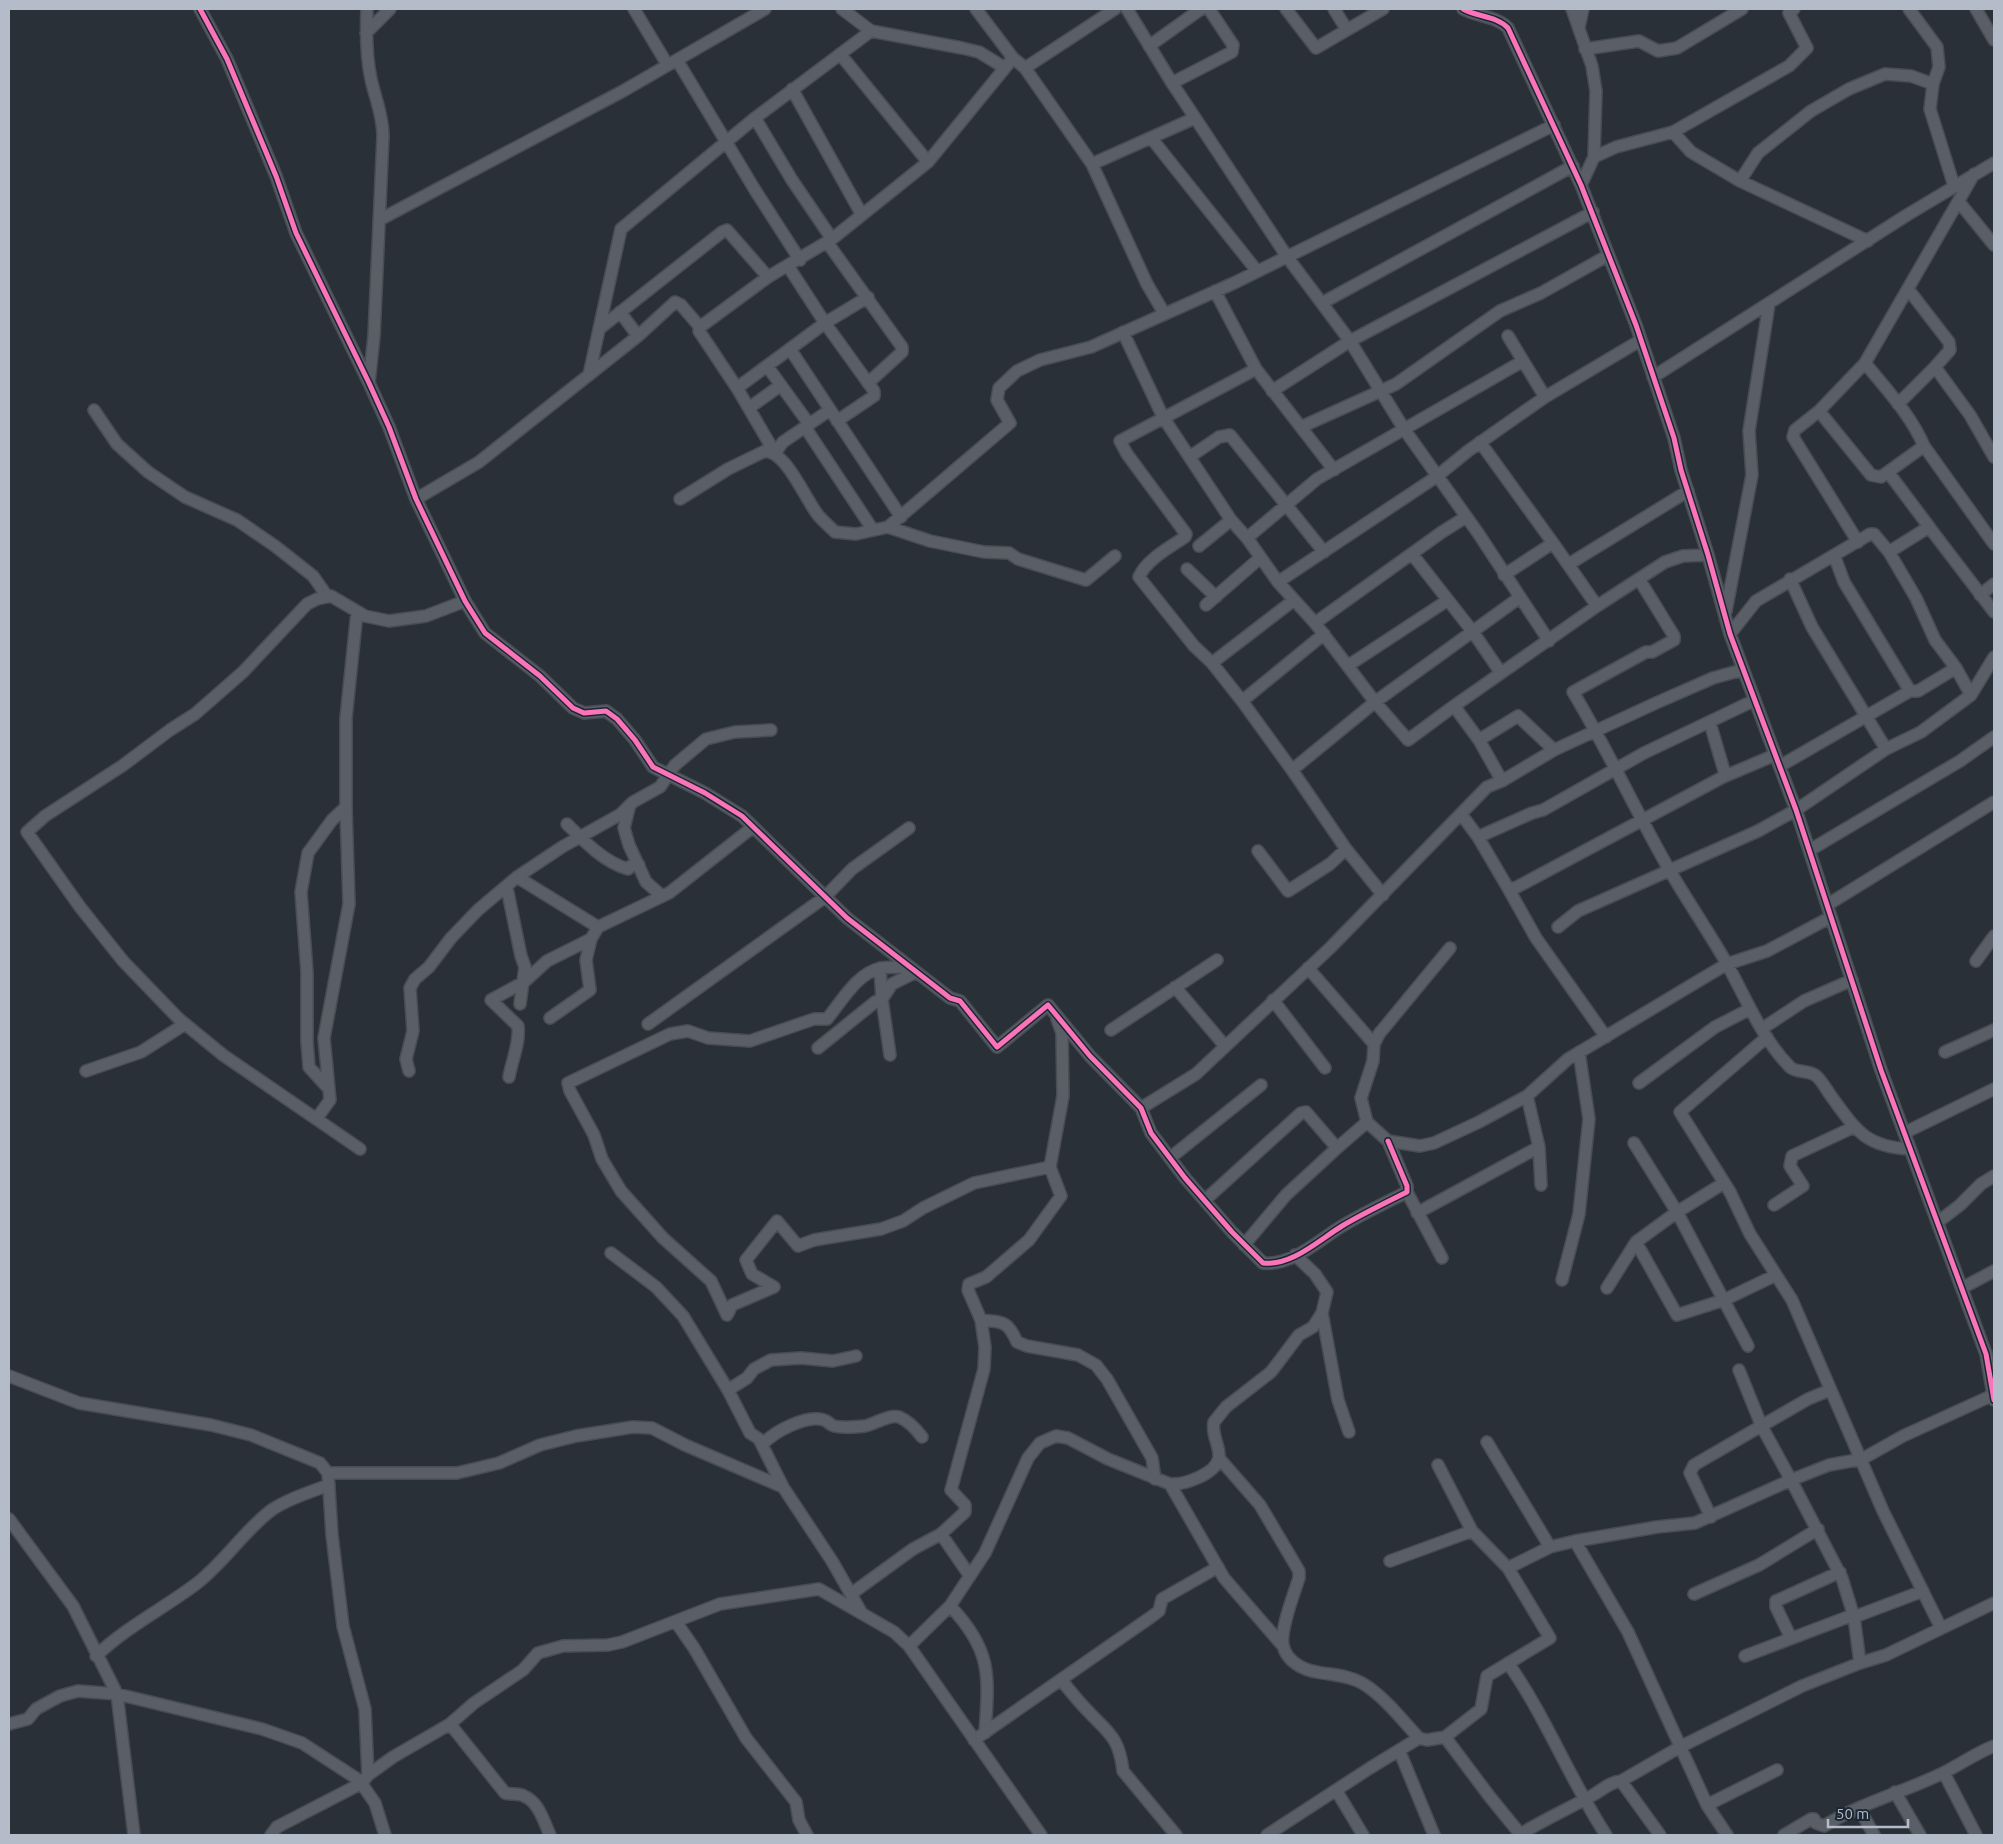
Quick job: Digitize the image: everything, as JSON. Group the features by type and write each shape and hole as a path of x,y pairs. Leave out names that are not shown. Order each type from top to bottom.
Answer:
{"street":[{"path":"200,9 227,59 276,176 296,233 389,427 416,499 465,601 485,633 540,676 573,708 584,713 606,711 617,719 635,740 653,767 705,793 742,816 847,918 950,998 960,1001 997,1047 1048,1005 1090,1056 1133,1102 1142,1108 1151,1133 1170,1158 1244,1245 1263,1264 1271,1264 1294,1256 1343,1225 1406,1192"},
{"path":"367,9 366,33 371,79 383,126 374,336 369,383"},
{"path":"366,33 390,9"},
{"path":"634,9 726,142 800,260"},
{"path":"379,220 623,91 765,9"},
{"path":"842,9 870,31 979,52 1005,68"},
{"path":"976,9 1013,58 1025,68 1092,164 1147,284 1164,313"},
{"path":"1025,68 1114,9"},
{"path":"1127,9 1172,83 1288,258 1350,341 1404,429 1466,517 1549,642"},
{"path":"1149,46 1202,9 1233,45 1232,52 1172,83"},
{"path":"1286,9 1316,48 1383,9"},
{"path":"1334,9 1347,30"},
{"path":"1463,9 1504,24 1508,28 1593,212 1607,256 1641,340 1654,378 1674,438 1730,634 1810,850 1862,1016 1962,1288 1990,1353 1994,1398 1903,1436 1862,1459 1829,1465 1695,1523 1657,1527 1550,1547 1508,1568"},
{"path":"1572,9 1592,66 1596,91 1594,157 1581,185"},
{"path":"1578,29 1583,9"},
{"path":"1586,49 1639,41 1658,51 1678,48 1742,9"},
{"path":"1594,157 1616,147 1673,132 1789,66 1807,48 1789,13 1794,9"},
{"path":"1976,9 1994,40"},
{"path":"1914,10 1938,48 1939,67 1933,84 1930,109 1954,186"},
{"path":"589,375 621,229 755,118 870,31"},
{"path":"840,54 928,162"},
{"path":"700,327 768,277 830,241 928,162 1013,58"},
{"path":"1740,181 1758,153 1811,111 1849,89 1885,74 1911,76 1933,84"},
{"path":"792,89 862,215"},
{"path":"755,118 830,241 899,340 902,352 868,383"},
{"path":"1092,164 1152,139 1195,118"},
{"path":"416,499 479,462 638,336 675,302 681,305 700,327 699,331 737,388 775,453 783,460 818,515 835,532 856,534 888,527 1010,423 997,400 999,388 1017,372 1040,360 1092,347 1288,258 1346,226 1554,125"},
{"path":"1673,132 1692,152 1740,181 1868,241"},
{"path":"1152,139 1257,271"},
{"path":"1654,378 1954,186 1994,163"},
{"path":"1322,303 1573,166"},
{"path":"1858,542 1793,437 1795,430 1818,411 1865,363 1974,174"},
{"path":"1959,202 1994,245"},
{"path":"1272,390 1350,341 1593,212"},
{"path":"599,329 727,230 768,277"},
{"path":"1301,427 1381,390 1431,361 1500,311 1541,293 1607,256"},
{"path":"788,266 825,323 868,383 874,396 837,421"},
{"path":"1898,404 1950,350 1949,342 1908,288"},
{"path":"1215,291 1256,369 1334,470"},
{"path":"737,388 825,323 868,297"},
{"path":"1725,616 1752,475 1749,431 1769,304"},
{"path":"620,312 638,336"},
{"path":"1122,332 1163,417 1191,456 1231,520 1247,538 1278,582 1315,623 1349,665 1375,702 1408,740 1501,673 1549,642 1597,606 1639,579 1674,558 1708,554"},
{"path":"1508,336 1545,397"},
{"path":"1278,582 1436,477 1480,442 1545,397 1641,340"},
{"path":"790,349 901,517"},
{"path":"1247,538 1317,479 1523,361"},
{"path":"1865,363 1898,404 1920,435 1924,446 1994,544"},
{"path":"767,366 807,425 872,530"},
{"path":"1934,367 1970,415 1994,457"},
{"path":"1256,369 1120,441 1127,454 1186,534 1185,537 1160,555 1139,576 1194,646 1212,663 1242,701 1346,849 1382,895"},
{"path":"749,408 781,385"},
{"path":"94,410 117,444 148,472 185,497 236,520 275,546 313,576 327,596 338,600 364,616 388,621 406,620 426,616 465,601"},
{"path":"775,453 783,442 830,410"},
{"path":"1818,411 1871,475 1881,477 1924,446"},
{"path":"1191,456 1219,437 1230,435 1288,504 1324,552"},
{"path":"1480,442 1597,606"},
{"path":"680,499 728,469 765,451 775,453"},
{"path":"1888,472 1994,612"},
{"path":"1568,564 1688,491"},
{"path":"1315,623 1466,517"},
{"path":"1199,546 1231,520"},
{"path":"888,527 930,541 984,552 1009,553 1018,560 1086,580 1115,556"},
{"path":"1889,552 1928,527 1930,528"},
{"path":"1730,634 1756,600 1790,579 1874,534 1889,552 1916,598 1935,640 1956,668 1971,695"},
{"path":"1504,575 1553,543"},
{"path":"1412,554 1473,632 1501,673"},
{"path":"1834,555 1844,582 1910,691"},
{"path":"1206,605 1260,558"},
{"path":"1187,569 1216,597"},
{"path":"1639,579 1674,636 1674,640 1652,652 1646,652 1573,692 1597,731 1615,770 1670,872 1727,964 1750,1009 1765,1033 1791,1068 1815,1075 1854,1127 1871,1141 1889,1148 1910,1148"},
{"path":"1790,579 1812,627 1886,749"},
{"path":"1980,595 1994,584"},
{"path":"327,596 307,604 244,672 195,714 122,766 45,816 27,832 80,907 123,961 185,1024 223,1055 360,1149"},
{"path":"1292,770 1375,702 1519,598"},
{"path":"1212,663 1294,600"},
{"path":"1349,665 1448,600"},
{"path":"317,1118 330,1100 324,1038 349,904 346,718 357,612"},
{"path":"1242,701 1324,634"},
{"path":"1558,927 1578,912 1758,831 1796,810 1886,749 1921,732 1971,695 1994,657"},
{"path":"1780,766 1868,718 1910,691 1918,691 1956,668"},
{"path":"1142,1108 1196,1074 1382,895 1486,787 1502,781 1554,750 1713,678 1742,670"},
{"path":"1478,837 1532,812 1543,810 1562,797 1644,753 1755,700"},
{"path":"1454,706 1479,740 1502,781"},
{"path":"1479,740 1518,716 1554,750"},
{"path":"1710,723 1724,774 1723,777"},
{"path":"409,1071 406,1059 412,1031 410,988 415,979 429,967 465,923 507,888 517,877 620,814 629,806 660,787 675,765 706,739 735,732 771,730"},
{"path":"1810,850 1960,761 1994,737"},
{"path":"1508,888 1515,888 1723,777 1775,754"},
{"path":"1827,905 1994,802"},
{"path":"629,806 624,828 646,882 662,896"},
{"path":"329,1089 309,1068 307,972 301,892 308,853 332,820 346,807"},
{"path":"1461,814 1478,837 1536,938 1606,1037"},
{"path":"567,824 596,852 620,866 628,869 632,865 639,865"},
{"path":"550,1018 590,990 586,960 591,939 598,927 662,896 710,862 753,827"},
{"path":"648,1024 825,897 852,869 909,828"},
{"path":"1258,851 1288,892 1330,864 1346,849"},
{"path":"517,877 598,927"},
{"path":"507,888 521,956 526,967 520,1004"},
{"path":"1388,1141 1425,1146 1479,1122 1527,1096 1568,1059 1727,964 1767,951 1831,917"},
{"path":"1976,961 1994,936"},
{"path":"509,1077 515,1048 519,1039 518,1026 491,1000 524,982 548,961 591,939"},
{"path":"1442,1258 1406,1192 1407,1186 1388,1141 1367,1122 1361,1098 1374,1061 1374,1044 1386,1022 1450,948"},
{"path":"1110,1030 1217,960"},
{"path":"913,969 880,968 866,974 849,991 828,1019 814,1019 750,1041 721,1040 680,1031 570,1080 568,1083 570,1091 594,1135 602,1160 621,1192 663,1238 711,1282 727,1315 732,1305 774,1287 752,1274 746,1260 777,1222 798,1246 814,1240 881,1229 903,1221 923,1208 974,1183 1050,1166"},
{"path":"880,968 882,999 890,1055"},
{"path":"1308,968 1374,1044"},
{"path":"818,1048 875,1002 882,999 892,984 913,969"},
{"path":"1852,980 1804,1001 1765,1033 1680,1112 1724,1183 1750,1234 1796,1308 1883,1511 1941,1628"},
{"path":"1175,987 1225,1046"},
{"path":"1274,1000 1325,1068"},
{"path":"1639,1083 1715,1027 1750,1009"},
{"path":"851,1594 914,1549 941,1534 965,1512 965,1506 950,1490 984,1369 985,1347 981,1320 968,1290 969,1284 986,1277 1029,1240 1061,1196 1050,1166 1063,1096 1062,1033 1054,1012"},
{"path":"86,1071 141,1052 185,1024"},
{"path":"1945,1052 1994,1030"},
{"path":"1562,1280 1579,1214 1589,1119 1579,1052"},
{"path":"1170,1158 1261,1085"},
{"path":"1904,1133 1994,1089"},
{"path":"1527,1096 1539,1147 1541,1185"},
{"path":"1205,1200 1301,1113 1306,1112 1337,1148"},
{"path":"1244,1245 1286,1195 1367,1122"},
{"path":"1774,1205 1803,1186 1790,1166 1792,1156 1854,1127"},
{"path":"1634,1143 1677,1212 1748,1346"},
{"path":"1417,1214 1539,1147"},
{"path":"1938,1222 1960,1205 1981,1184 1994,1176"},
{"path":"1607,1288 1636,1242 1677,1212 1724,1183"},
{"path":"1636,1242 1677,1315 1724,1300 1776,1275"},
{"path":"611,1253 656,1287 683,1316 728,1390 746,1427 750,1433 759,1439 782,1488 832,1561 861,1612"},
{"path":"1294,1256 1316,1274 1326,1292 1322,1313 1338,1400 1350,1432"},
{"path":"1962,1288 1994,1271"},
{"path":"1283,1646 1288,1614 1299,1578 1299,1571 1260,1505 1219,1458 1213,1427 1214,1422 1226,1407 1271,1372 1299,1335 1313,1327 1322,1313"},
{"path":"981,1320 1001,1322 1008,1325 1012,1329 1017,1342 1027,1346 1078,1355 1096,1365 1107,1379 1152,1458 1155,1479"},
{"path":"728,1390 747,1378 754,1369 771,1360 801,1358 833,1361 856,1356"},
{"path":"1739,1370 1762,1427 1840,1572 1853,1616 1860,1663"},
{"path":"9,1376 79,1403 211,1425 251,1435 320,1463 328,1473 332,1535 343,1626 365,1709 365,1779 385,1835"},
{"path":"1711,1517 1690,1473 1691,1468 1731,1441 1762,1427 1808,1399 1830,1390"},
{"path":"762,1446 773,1434 782,1429 813,1419 824,1420 836,1426 850,1427 865,1426 894,1417 909,1422 922,1437"},
{"path":"328,1473 456,1473 499,1463 549,1443 576,1436 633,1427 652,1428 685,1446 782,1488"},
{"path":"909,1646 950,1606 985,1553 1028,1458 1040,1443 1056,1436 1068,1438 1108,1459 1155,1479 1180,1485 1197,1478 1215,1466 1219,1458"},
{"path":"1487,1442 1550,1547"},
{"path":"1170,1484 1218,1567 1283,1646 1296,1665 1306,1670 1345,1676 1361,1682 1381,1698 1420,1738 1427,1740 1445,1737 1481,1709 1487,1676 1550,1638 1508,1568 1472,1531 1438,1465"},
{"path":"96,1656 122,1632 163,1607 210,1573 273,1509 292,1499 329,1486"},
{"path":"9,1519 73,1606 96,1656 117,1694 134,1835"},
{"path":"1694,1594 1759,1565 1818,1529"},
{"path":"1390,1561 1472,1531"},
{"path":"941,1534 970,1576"},
{"path":"1575,1541 1628,1632 1707,1805 1727,1835"},
{"path":"974,1740 1159,1611 1159,1602 1162,1599 1218,1567"},
{"path":"1791,1638 1776,1607 1776,1601 1840,1572"},
{"path":"271,1835 277,1828 288,1821 365,1779 392,1757 450,1724 474,1703 523,1670 538,1653 563,1646 608,1645 676,1622 720,1604 818,1589 894,1632 909,1646 1041,1835"},
{"path":"1745,1656 1923,1591"},
{"path":"1445,1737 1520,1835 1542,1820 1615,1782 1621,1781 1680,1747 1802,1686 1886,1655 1994,1603"},
{"path":"950,1606 969,1625 986,1663 988,1686 985,1733"},
{"path":"676,1622 694,1648 746,1738 796,1802 799,1820 807,1835"},
{"path":"1508,1663 1529,1693 1562,1755 1583,1800 1606,1835"},
{"path":"1060,1680 1087,1710 1109,1730 1122,1759 1123,1771 1176,1835"},
{"path":"9,1724 28,1718 36,1709 60,1696 78,1691 117,1694 262,1729 302,1743 365,1779"},
{"path":"450,1724 505,1793 522,1795 535,1804 550,1835"},
{"path":"1267,1835 1420,1738"},
{"path":"1784,1835 1814,1818 1816,1823 1824,1826 1859,1808 1944,1773 1979,1752 1994,1746"},
{"path":"1399,1750 1434,1835"},
{"path":"1707,1805 1777,1770"},
{"path":"1944,1773 1976,1835"},
{"path":"1621,1781 1660,1835"},
{"path":"1336,1790 1363,1835"},
{"path":"1896,1792 1920,1835"},
{"path":"1859,1808 1874,1835"}],"cycle path":[{"path":"200,9 227,59 276,176 296,233 389,427 416,499 465,601 485,633 540,676 573,708 584,713 606,711 617,719 635,740 653,767 705,793 742,816 847,918 950,998 960,1001 997,1047 1048,1005 1090,1056 1141,1108 1151,1133 1185,1178 1232,1232 1263,1263 1274,1263 1295,1256 1350,1222 1407,1192 1407,1186 1388,1141"},
{"path":"1463,9 1498,21 1508,28 1581,185 1636,325 1674,438 1681,470 1708,555 1730,634 1796,810 1881,1070 1986,1354 1994,1400"}]}
